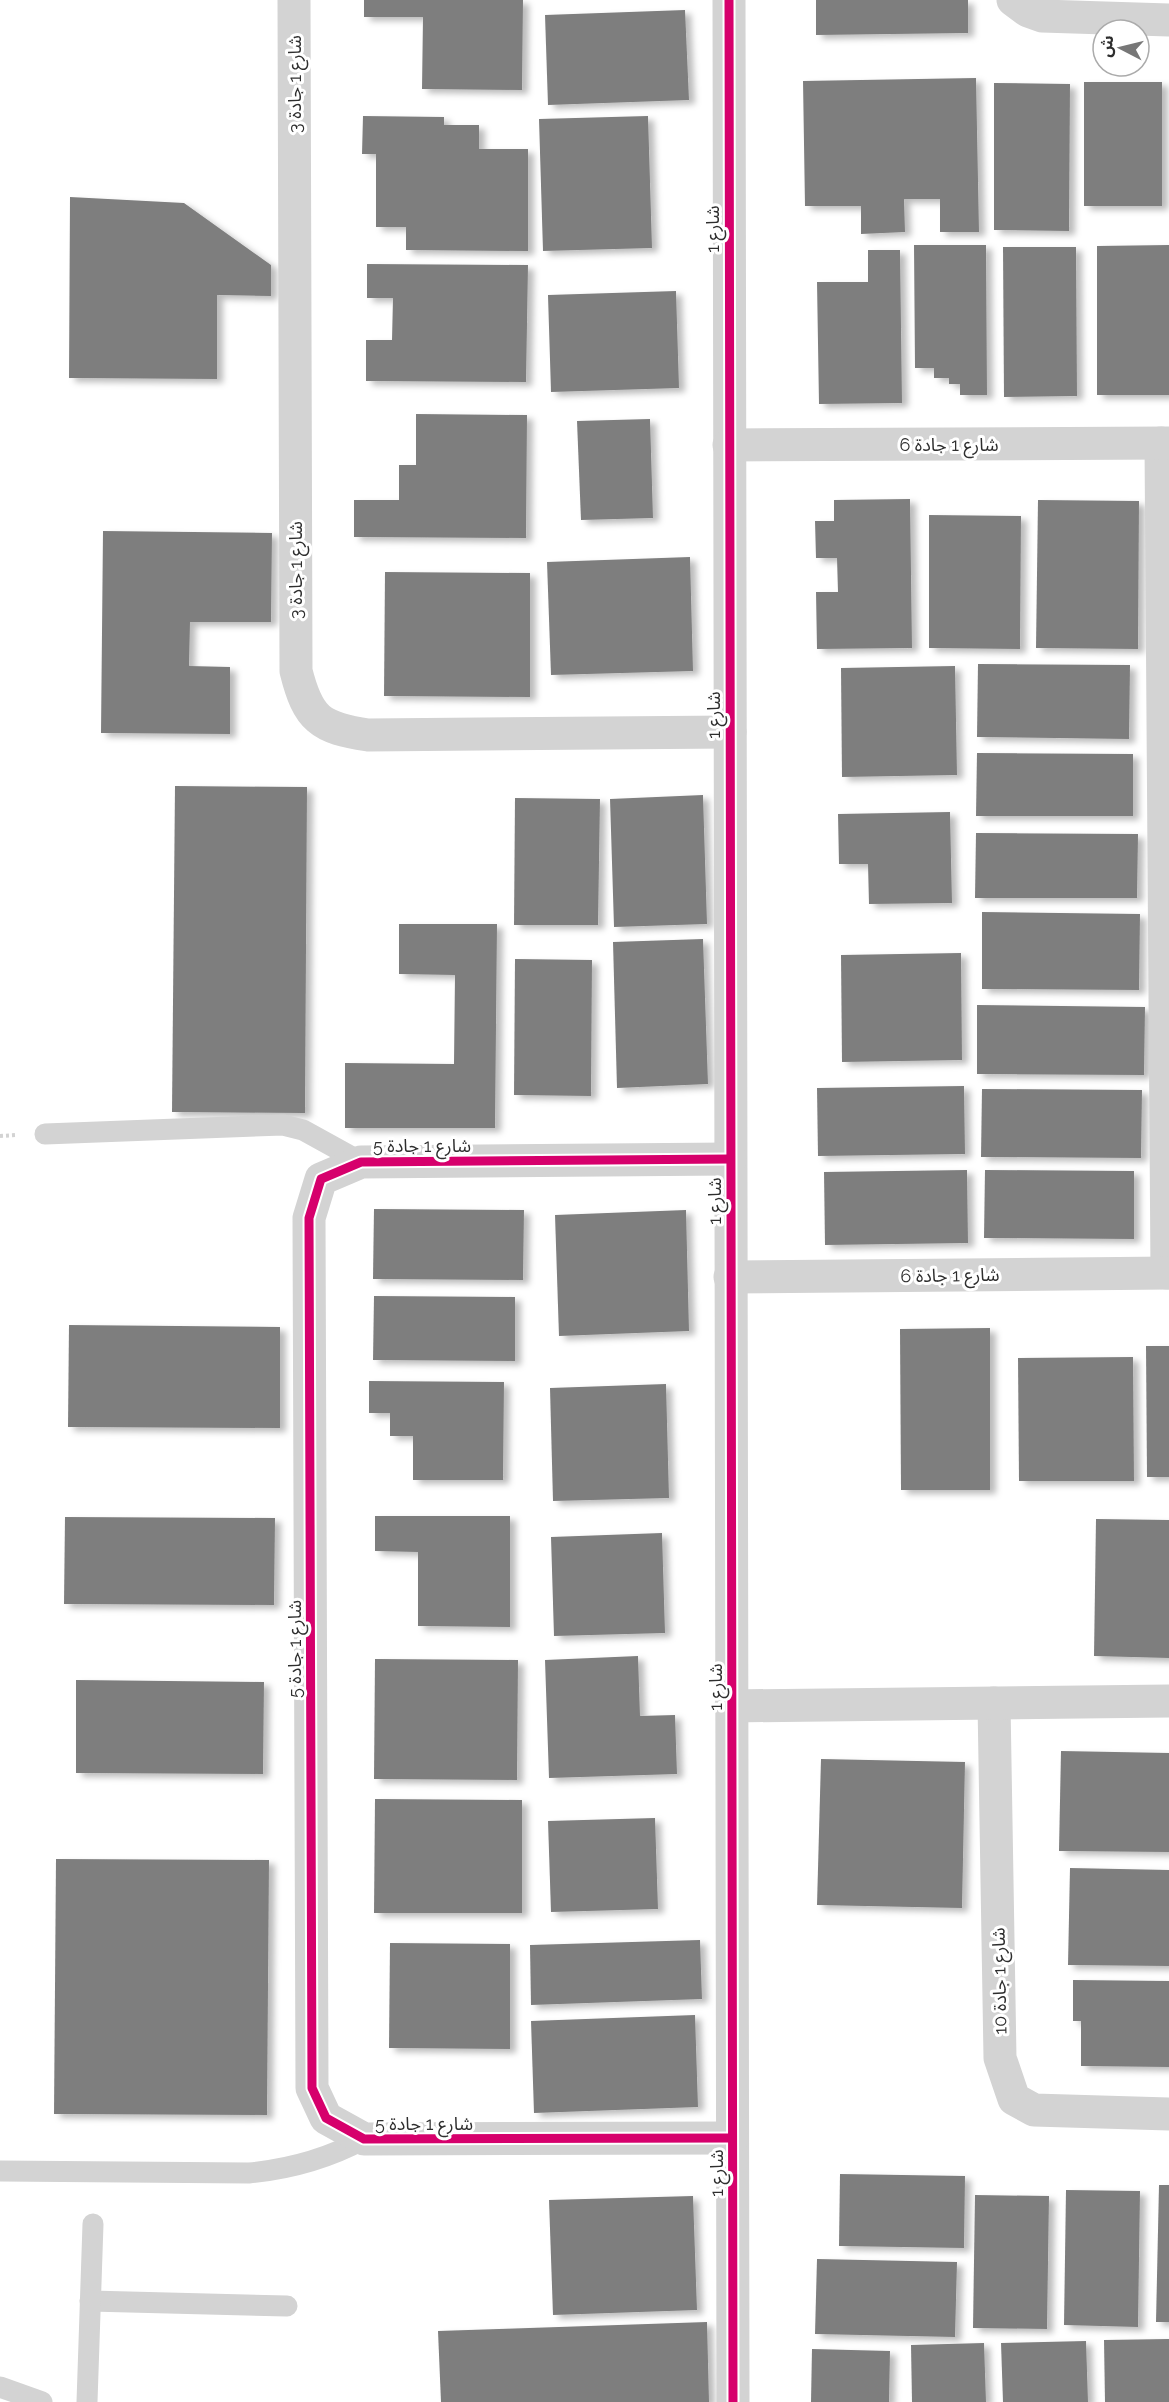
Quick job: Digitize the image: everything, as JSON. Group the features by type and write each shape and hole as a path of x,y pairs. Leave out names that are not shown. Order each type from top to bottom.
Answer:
{"street":[{"name":"شارع 1 جادة 3","path":"294,0 296,671 306,700 314,714 323,723 334,728 368,735 730,732"},
{"name":"شارع 1","path":"729,0 733,2402"},
{"path":"1013,0 1028,12 1042,16 1169,20"},
{"name":"شارع 1 جادة 6","path":"729,445 1165,443"},
{"path":"1165,443 1168,1273"},
{"name":"شارع 1 جادة 5","path":"730,1159 361,1162 321,1179 309,1218 312,2088 326,2118 364,2139 732,2138"},
{"name":"شارع 1 جادة 6","path":"730,1277 1168,1273"},
{"path":"731,1706 1169,1701"},
{"name":"شارع 1 جادة 10","path":"993,1703 1000,2058 1014,2098 1034,2110 1169,2114"}],"lane":[{"path":"45,1134 283,1125 303,1130 361,1162"},
{"path":"0,2171 249,2173 309,2164 364,2139"},
{"path":"87,2402 93,2224"},
{"path":"90,2301 287,2306"},
{"path":"0,2387 42,2402"}],"building":[{"path":"364,0 523,0 522,90 422,89 423,17 364,17"},
{"path":"816,0 968,0 968,33 816,35"},
{"path":"685,10 689,100 548,105 545,15"},
{"path":"976,78 979,232 940,232 940,199 904,199 905,232 861,234 861,206 805,206 803,81"},
{"path":"1084,82 1162,82 1162,206 1084,206"},
{"path":"994,83 1070,84 1069,231 994,230"},
{"path":"363,116 444,117 444,125 479,125 479,149 528,149 528,251 406,250 406,227 376,227 376,154 362,154"},
{"path":"648,116 652,248 543,251 539,119"},
{"path":"70,197 184,203 271,265 271,296 217,295 217,379 69,378"},
{"path":"914,245 986,245 987,395 960,395 960,384 949,384 949,378 934,378 934,368 915,368"},
{"path":"1169,245 1169,395 1097,395 1097,246"},
{"path":"1003,247 1076,247 1077,396 1004,397"},
{"path":"868,250 900,250 902,403 819,404 817,282 868,282"},
{"path":"367,264 528,265 526,382 366,381 366,340 392,340 393,298 367,298"},
{"path":"676,291 679,388 551,392 548,295"},
{"path":"416,414 527,415 526,538 354,537 354,500 399,500 399,465 416,465"},
{"path":"650,419 653,518 581,520 577,421"},
{"path":"910,499 912,648 817,649 816,592 838,592 837,558 816,558 815,521 834,521 834,500"},
{"path":"1038,500 1139,501 1138,649 1036,648"},
{"path":"929,515 1021,516 1020,649 929,648"},
{"path":"103,531 272,533 271,622 190,622 189,666 230,667 230,734 101,733"},
{"path":"690,557 693,671 551,675 547,562"},
{"path":"385,572 530,573 530,697 384,696"},
{"path":"978,664 1130,665 1129,739 977,737"},
{"path":"955,666 957,775 842,777 841,668"},
{"path":"977,753 1133,754 1133,816 976,816"},
{"path":"175,786 307,787 305,1113 172,1112"},
{"path":"703,795 707,924 614,927 610,799"},
{"path":"515,798 600,799 598,925 514,925"},
{"path":"950,812 952,903 869,904 868,864 839,864 838,814"},
{"path":"976,833 1138,834 1137,898 975,898"},
{"path":"982,912 1140,914 1139,990 982,989"},
{"path":"399,924 497,924 495,1128 345,1128 345,1063 454,1064 455,975 399,974"},
{"path":"703,939 708,1084 617,1088 613,942"},
{"path":"961,953 962,1060 842,1062 841,955"},
{"path":"515,959 592,960 591,1096 514,1095"},
{"path":"977,1005 1145,1007 1144,1075 977,1074"},
{"path":"964,1086 965,1154 818,1156 817,1088"},
{"path":"982,1089 1142,1090 1141,1158 981,1157"},
{"path":"967,1170 968,1243 825,1245 824,1172"},
{"path":"985,1170 1134,1171 1134,1239 984,1238"},
{"path":"374,1209 524,1210 523,1280 373,1279"},
{"path":"686,1210 689,1331 559,1336 555,1215"},
{"path":"374,1296 515,1297 515,1361 373,1360"},
{"path":"69,1325 280,1327 280,1428 68,1427"},
{"path":"990,1328 990,1490 901,1490 900,1329"},
{"path":"1146,1346 1169,1346 1169,1477 1147,1477"},
{"path":"1133,1357 1134,1481 1019,1481 1018,1358"},
{"path":"369,1381 504,1382 503,1480 413,1480 413,1436 390,1436 390,1413 369,1413"},
{"path":"666,1384 669,1498 553,1501 550,1388"},
{"path":"375,1516 510,1516 510,1627 418,1626 418,1552 375,1551"},
{"path":"65,1517 275,1518 274,1605 64,1604"},
{"path":"1096,1519 1169,1520 1169,1658 1094,1656"},
{"path":"662,1533 665,1633 554,1636 551,1537"},
{"path":"638,1656 640,1716 675,1715 677,1774 549,1778 545,1660"},
{"path":"375,1659 518,1660 517,1780 374,1779"},
{"path":"76,1680 264,1682 263,1774 76,1773"},
{"path":"1061,1751 1169,1753 1169,1852 1059,1851"},
{"path":"821,1759 965,1762 962,1908 817,1905"},
{"path":"375,1799 522,1800 522,1913 374,1913"},
{"path":"655,1818 658,1909 551,1912 548,1821"},
{"path":"56,1859 269,1860 267,2115 54,2114"},
{"path":"1070,1868 1169,1870 1169,1966 1068,1965"},
{"path":"700,1940 702,1999 531,2005 530,1945"},
{"path":"390,1943 510,1944 510,2049 389,2048"},
{"path":"1073,1980 1169,1981 1169,2067 1081,2066 1081,2021 1073,2021"},
{"path":"695,2015 698,2107 534,2113 531,2021"},
{"path":"840,2174 965,2176 964,2248 839,2246"},
{"path":"1159,2185 1169,2185 1169,2322 1156,2322"},
{"path":"1066,2190 1140,2191 1138,2327 1064,2325"},
{"path":"975,2195 1049,2196 1047,2329 973,2328"},
{"path":"693,2196 697,2310 553,2315 549,2200"},
{"path":"817,2259 957,2262 955,2337 815,2334"},
{"path":"707,2322 709,2402 441,2402 438,2331"},
{"path":"1169,2339 1169,2402 1105,2402 1104,2340"},
{"path":"1086,2341 1088,2402 1003,2402 1001,2343"},
{"path":"984,2343 986,2402 912,2402 911,2345"},
{"path":"812,2349 890,2351 889,2402 811,2402"}],"cycle path":[{"path":"729,0 733,2402"},
{"path":"730,1159 361,1162 321,1179 309,1218 312,2088 326,2118 364,2139 732,2138"}]}
